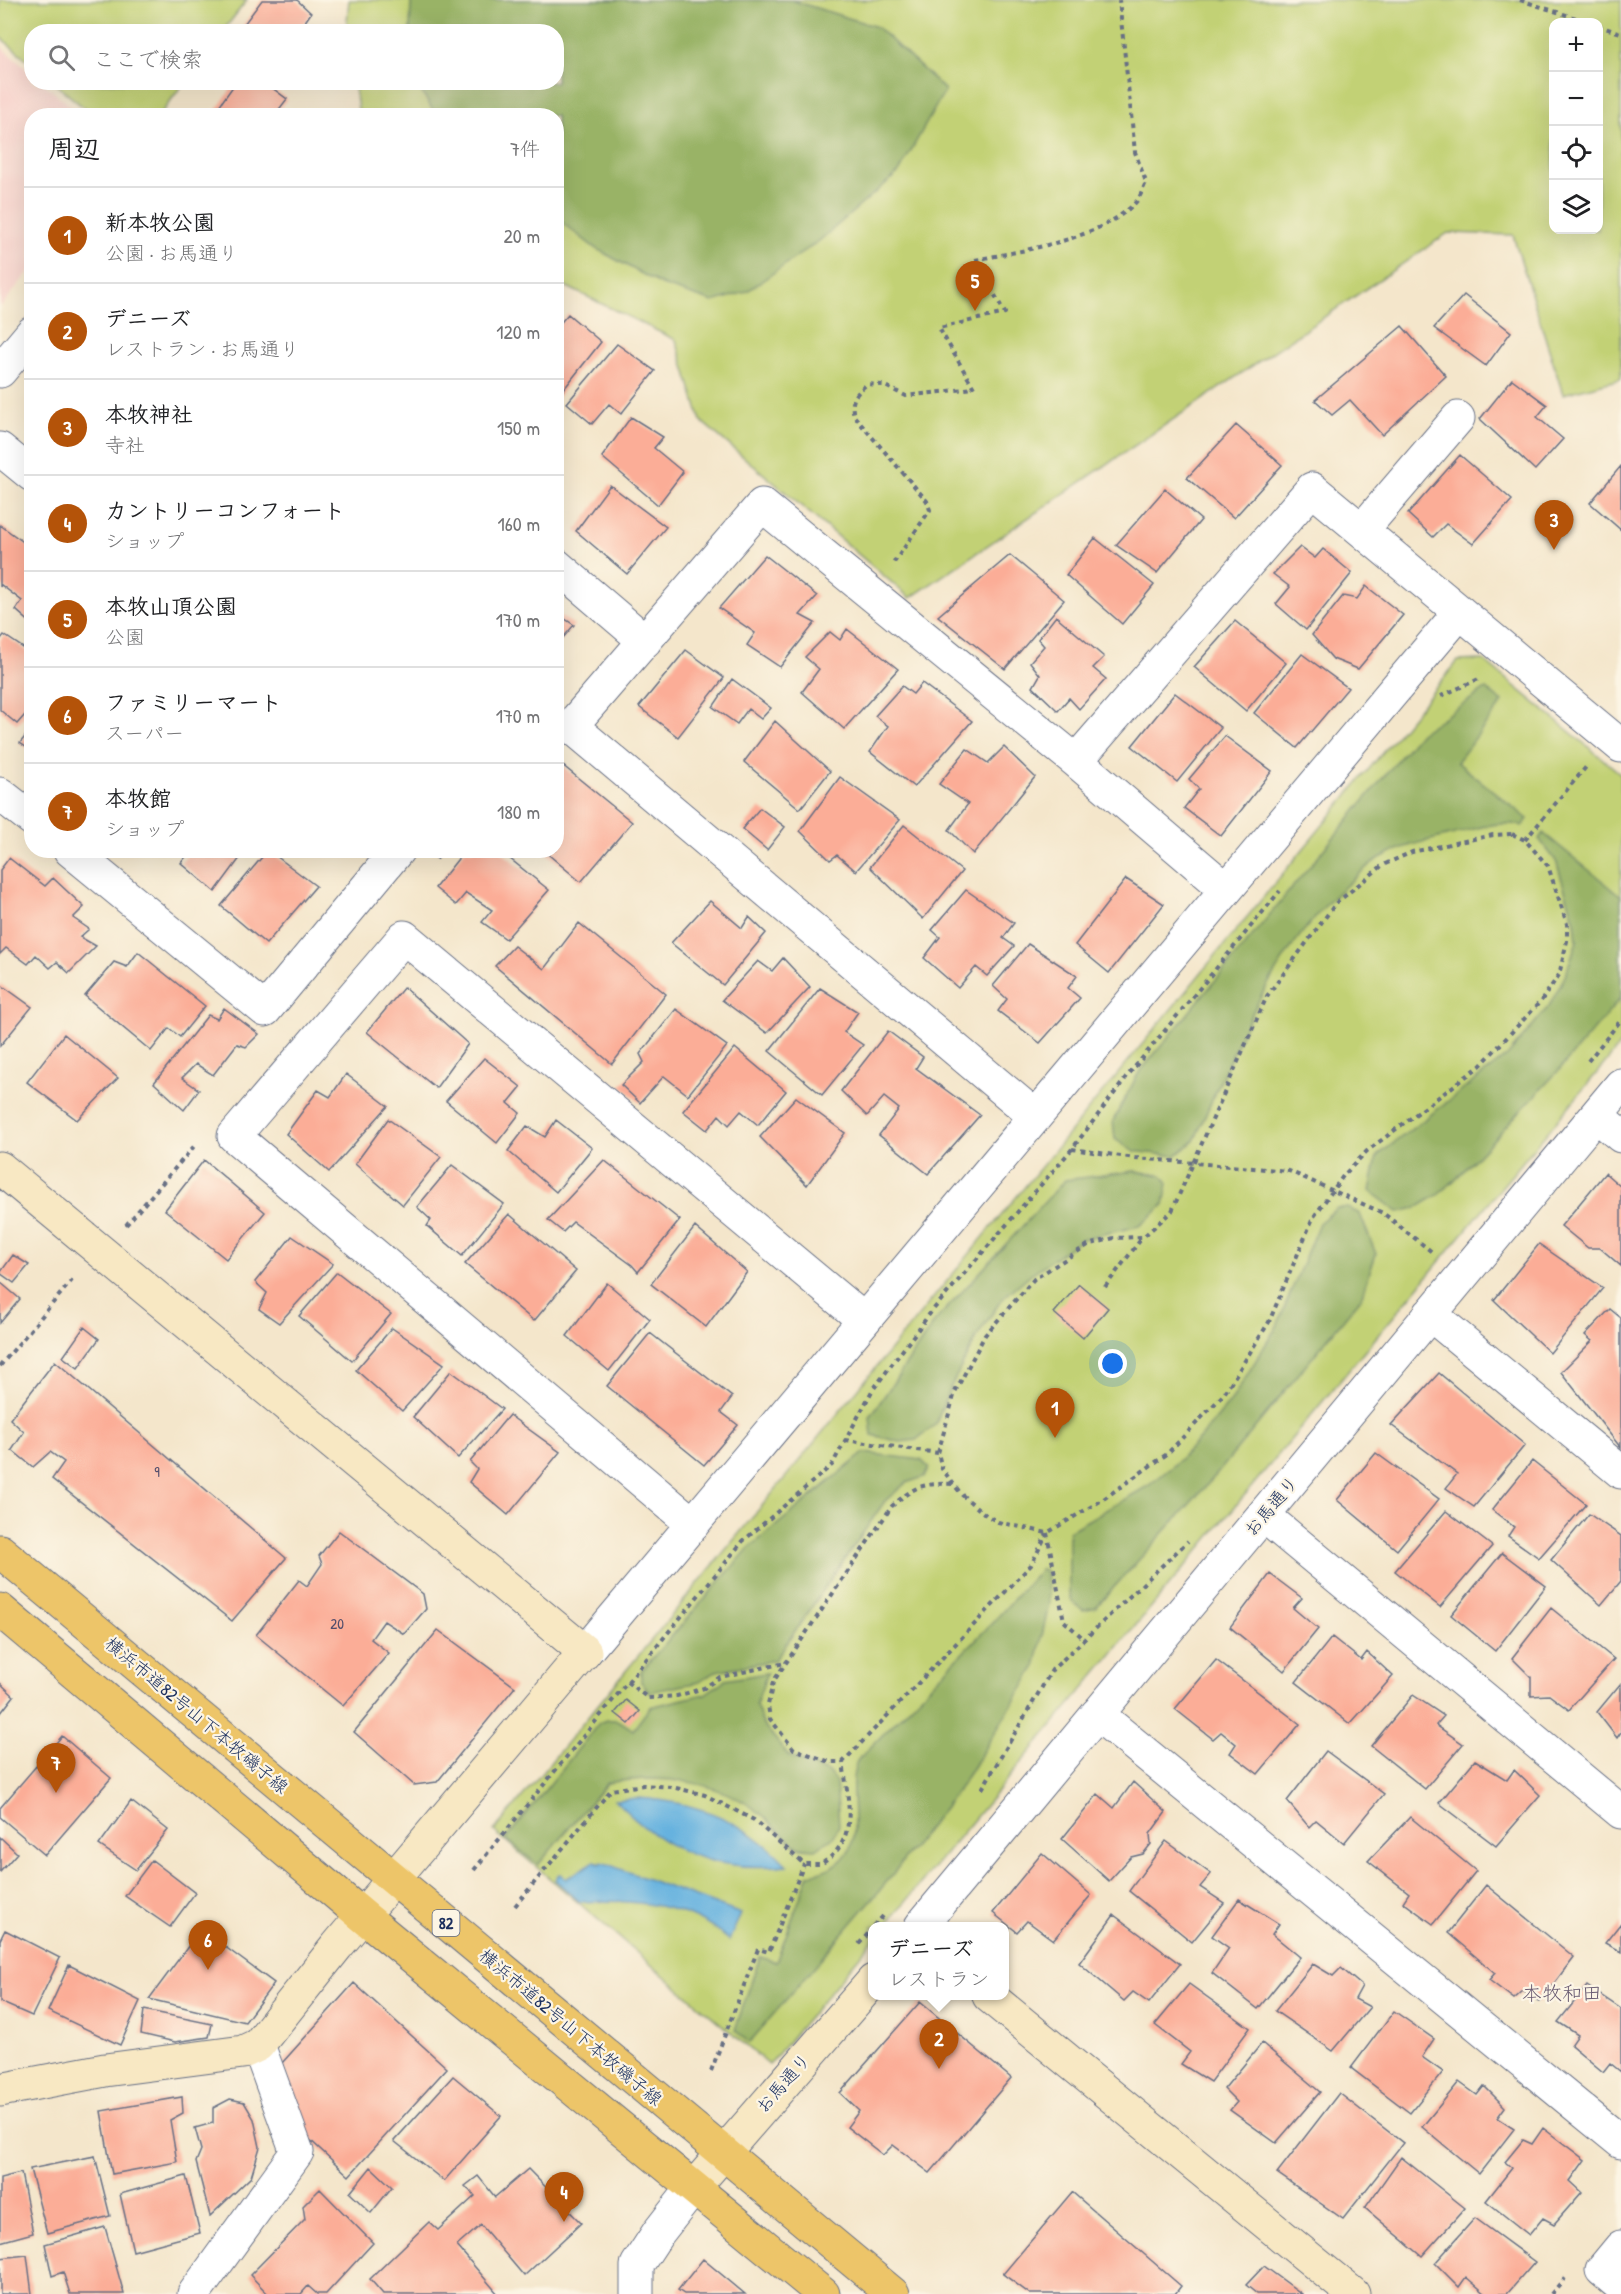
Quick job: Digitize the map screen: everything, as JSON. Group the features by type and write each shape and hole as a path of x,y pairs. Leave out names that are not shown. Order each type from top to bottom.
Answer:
{"main road":[{"name":"横浜市道82号山下本牧磯子線","path":"0,1551 893,2294"},
{"path":"0,1610 363,1916 823,2294"}],"street":[{"path":"0,371 24,342"},
{"path":"1362,530 1458,418"},
{"path":"0,449 24,468"},
{"path":"1076,761 1312,489 1621,746"},
{"path":"1035,1116 571,726 762,506 1076,761 1226,889"},
{"path":"564,572 645,640"},
{"path":"0,2090 105,2070 243,2052 258,2045 394,1879 1460,612"},
{"path":"0,794 24,813"},
{"path":"79,858 265,1010 391,858"},
{"path":"693,1524 234,1136 404,937 864,1320"},
{"name":"お馬通り","path":"924,1922 1621,1085"},
{"path":"1596,1115 1621,1136"},
{"path":"0,1168 585,1652"},
{"path":"1430,1314 1621,1472"},
{"path":"1263,1515 1621,1812"},
{"path":"1097,1714 1621,2142"},
{"name":"お馬通り","path":"694,2187 868,1987"},
{"path":"995,2000 1353,2294"},
{"path":"194,2294 297,2152 258,2045"},
{"path":"637,2294 637,2265 658,2233 694,2187"},
{"path":"1621,2247 1602,2270 1621,2286"}],"path":[{"path":"886,557 895,561 930,510 927,501 854,416 852,407 855,393 867,384 883,385 906,396 974,388 939,328 1005,312 975,260 1039,247 1116,218 1137,202 1146,182 1135,152 1119,0"},
{"path":"1520,0 1576,18"},
{"path":"1603,27 1621,33"},
{"path":"1440,696 1486,676"},
{"path":"1525,840 1590,762"},
{"path":"952,1484 923,1485 912,1489 892,1506 773,1682 768,1705 770,1719 794,1749 831,1762 843,1762 1031,1565 1047,1533 1102,1500 1167,1454 1224,1394 1269,1322 1313,1218 1334,1189 1367,1151 1480,1066 1541,1001 1558,975 1567,941 1567,924 1548,866 1525,840 1512,834 1493,835 1412,852 1383,865 1336,903 1267,996 1172,1211 1143,1237 1105,1287"},
{"path":"474,1870 743,1541 832,1465 872,1391 931,1312 1072,1149 1129,1074 1281,890"},
{"path":"1583,1066 1621,1020"},
{"path":"1072,1149 1194,1164 1289,1171 1334,1189 1383,1214 1432,1252"},
{"path":"1047,1533 998,1522 975,1506 952,1484 942,1469 938,1453 955,1392 985,1335 1034,1280 1088,1245 1114,1238 1143,1237"},
{"path":"1425,1261 1440,1243"},
{"path":"0,1366 98,1249"},
{"path":"845,1440 938,1453"},
{"path":"1047,1533 1064,1621 1083,1638"},
{"path":"981,1790 1052,1670 1083,1638 1193,1536"},
{"path":"627,1682 648,1698 677,1696 704,1688 720,1677 786,1662"},
{"path":"515,1906 610,1790 643,1785 672,1787 705,1795 754,1820 804,1864 821,1864 840,1849 846,1838 848,1799 843,1762"},
{"path":"711,2071 758,1949 769,1952 804,1864"},
{"path":"878,1922 889,1909"}],"shaded area":[{"path":"0,46 24,67 24,90 51,90 73,108 24,108 24,278 0,308"}],"green space":[{"path":"0,0 247,0 228,24 24,24 24,57 0,37"},
{"path":"349,0 1621,0 1621,379 1563,394 1513,235 1448,233 910,598 701,421 676,340 564,285 564,108 358,108 355,90 564,90 564,24 347,24"},
{"path":"411,0 791,0 877,27 945,90 899,172 819,241 746,292 713,302 662,285 595,248 564,224 564,108 432,108 420,90 564,90 564,24 410,24"},
{"path":"63,90 179,90 165,108 84,108"},
{"path":"1483,660 1621,774 1621,1044 888,1922 868,1922 868,1946 769,2065 494,1831 1458,661"},
{"path":"1486,689 1503,702 1457,762 1528,819 1522,826 1496,824 1416,844 1390,853 1369,865 1322,909 1298,938 1277,970 1241,1036 1194,1141 1175,1156 1133,1151 1115,1139 1113,1121 1138,1074 1420,733"},
{"path":"1543,833 1621,896 1621,998 1561,1068 1457,1178 1438,1195 1416,1208 1398,1212 1370,1191 1377,1156 1508,1055 1549,1006 1565,976 1577,941 1575,922 1556,861 1539,839"},
{"path":"1134,1171 1162,1175 1168,1183 1164,1205 1139,1226 1082,1239 1031,1274 1002,1299 978,1335 949,1390 936,1424 916,1440 900,1442 872,1435 870,1417 936,1320 1065,1180"},
{"path":"1337,1208 1348,1208 1360,1214 1376,1254 1361,1298 1217,1474 1096,1607 1083,1610 1072,1601 1069,1594 1069,1531 1148,1486 1173,1466 1231,1401 1277,1326 1319,1223"},
{"path":"864,1453 921,1460 929,1468 924,1477 906,1483 885,1501 775,1660 716,1671 699,1682 649,1692 641,1682 641,1671 749,1548"},
{"path":"1041,1569 1046,1572 1049,1604 1035,1668 961,1786 885,1884 749,2043 735,2030 760,1957 776,1962 809,1874 831,1867 845,1857 852,1843 853,1777 857,1761 994,1621"},
{"path":"767,1673 756,1705 763,1724 789,1756 829,1773 836,1782 839,1825 834,1836 816,1849 802,1848 793,1843 760,1813 725,1793 687,1782 647,1779 607,1783 538,1865 506,1839 599,1723 617,1720 633,1730 650,1707 705,1694 725,1680"}],"water":[{"path":"638,1798 681,1804 720,1817 755,1837 787,1865 737,1866 714,1862 672,1846 634,1818 615,1800"},
{"path":"595,1861 741,1914 729,1940 695,1918 659,1906 620,1901 580,1902 555,1880 560,1874 566,1879"}],"building":[{"path":"262,0 297,0 311,13 303,24 244,24"},
{"path":"230,90 275,90 287,99 280,108 218,108"},
{"path":"1464,295 1511,332 1486,366 1434,328"},
{"path":"568,314 601,342 564,389 564,319"},
{"path":"1402,326 1446,376 1382,435 1350,400 1332,415 1315,400"},
{"path":"617,344 655,371 621,414 609,404 592,424 567,403"},
{"path":"1512,379 1547,405 1537,417 1563,439 1535,470 1480,419"},
{"path":"631,417 663,437 654,448 683,472 658,505 602,457"},
{"path":"1236,425 1282,465 1234,518 1187,478"},
{"path":"1460,455 1512,500 1473,544 1446,524 1433,537 1408,514"},
{"path":"1621,466 1621,530 1590,503"},
{"path":"610,485 666,527 627,574 576,531"},
{"path":"1165,489 1201,520 1157,573 1116,545"},
{"path":"0,525 24,542 24,617 16,610 22,601 1,585 0,587"},
{"path":"1095,538 1154,585 1122,624 1066,575"},
{"path":"1300,547 1315,558 1323,549 1352,573 1306,630 1276,604 1290,587 1273,574"},
{"path":"765,555 817,596 800,615 815,623 780,667 747,645 755,633 719,608"},
{"path":"1010,555 1064,600 1005,669 938,616"},
{"path":"1366,586 1403,615 1358,669 1333,659 1312,635 1343,596 1357,599"},
{"path":"1056,616 1104,657 1093,668 1106,679 1079,709 1069,698 1058,711 1033,687 1040,675 1030,662 1044,646 1038,639"},
{"path":"564,618 574,625 564,637"},
{"path":"1235,621 1286,663 1246,711 1194,667"},
{"path":"847,629 898,669 844,729 802,692 819,669 805,657 830,632 840,640"},
{"path":"4,635 24,649 24,716 17,724 0,710 0,640"},
{"path":"686,650 724,678 678,737 639,707"},
{"path":"1302,654 1348,688 1297,748 1254,713"},
{"path":"732,679 771,708 761,719 748,709 737,724 713,707"},
{"path":"922,683 972,721 914,787 870,752 888,726 875,716 902,686 913,694"},
{"path":"1175,693 1221,728 1177,782 1132,746"},
{"path":"775,721 830,771 800,809 744,762"},
{"path":"1225,736 1272,771 1221,836 1184,808 1199,789 1189,779"},
{"path":"1004,747 1035,777 973,854 949,830 968,804 939,784 967,749 988,763"},
{"path":"564,767 632,822 581,882 552,858 564,858"},
{"path":"840,777 900,820 856,871 837,855 830,860 800,831"},
{"path":"760,808 785,827 767,850 742,829"},
{"path":"904,825 962,871 923,919 870,867"},
{"path":"9,858 45,886 53,878 84,907 73,918 89,929 80,937 96,946 69,973 57,962 50,968 36,955 28,964 6,948 0,954 0,870"},
{"path":"185,858 240,858 215,892 181,863"},
{"path":"261,858 279,858 316,886 266,944 221,906"},
{"path":"459,858 509,858 549,890 506,939 482,922 492,910 466,893 456,905 435,888"},
{"path":"1126,879 1164,904 1109,973 1075,945"},
{"path":"966,890 1014,923 1003,938 1014,946 987,976 976,967 958,988 924,958 940,937 932,930"},
{"path":"710,901 742,928 749,917 766,933 723,985 671,943"},
{"path":"579,923 666,994 612,1064 495,966 514,946 544,969"},
{"path":"1028,944 1077,976 1068,988 1080,998 1040,1043 998,1011 1007,999 993,986"},
{"path":"138,952 205,1006 180,1037 169,1028 151,1051 85,996 114,962 127,967"},
{"path":"783,958 810,987 767,1033 722,1000 758,961 772,971"},
{"path":"0,984 32,1007 0,1046"},
{"path":"404,987 468,1044 436,1088 367,1032"},
{"path":"820,988 858,1012 844,1032 863,1045 822,1095 769,1051"},
{"path":"224,1008 259,1034 246,1047 237,1044 213,1075 196,1064 182,1078 199,1090 184,1110 154,1083 208,1015 217,1019"},
{"path":"676,1009 727,1046 688,1095 664,1076 640,1103 621,1085 644,1062 640,1054"},
{"path":"888,1031 923,1057 916,1068 980,1115 928,1174 879,1135 899,1109 884,1097 867,1116 841,1091"},
{"path":"64,1034 118,1078 77,1120 27,1082"},
{"path":"735,1048 786,1091 758,1125 741,1111 729,1125 719,1115 707,1130 683,1111"},
{"path":"484,1058 521,1087 508,1103 520,1113 497,1143 446,1101"},
{"path":"346,1074 388,1106 329,1172 286,1134 318,1090 330,1097"},
{"path":"796,1097 845,1133 807,1185 760,1137"},
{"path":"388,1119 441,1157 403,1205 355,1164"},
{"path":"556,1120 592,1148 556,1192 508,1151 527,1126 545,1137"},
{"path":"204,1160 265,1212 226,1259 165,1210"},
{"path":"604,1160 680,1220 638,1272 632,1265 573,1222 563,1232 548,1220"},
{"path":"452,1165 504,1204 462,1256 427,1226 431,1220 417,1207"},
{"path":"1605,1173 1621,1187 1621,1266 1600,1248 1588,1248 1561,1226"},
{"path":"509,1214 576,1271 534,1321 465,1264"},
{"path":"695,1227 747,1272 706,1327 651,1284"},
{"path":"292,1236 333,1264 279,1323 259,1309 267,1293 255,1282"},
{"path":"1539,1244 1603,1288 1550,1353 1494,1300"},
{"path":"13,1255 29,1265 14,1283 0,1273"},
{"path":"337,1272 391,1314 352,1361 299,1316"},
{"path":"0,1282 20,1299 0,1323"},
{"path":"607,1283 650,1319 609,1371 567,1336"},
{"path":"1079,1284 1108,1308 1083,1338 1054,1313"},
{"path":"1610,1309 1621,1318 1621,1448 1561,1372 1592,1341 1585,1335"},
{"path":"84,1327 99,1339 78,1368 63,1357"},
{"path":"392,1328 444,1364 402,1411 356,1370"},
{"path":"650,1333 732,1397 721,1412 738,1425 704,1465 607,1386"},
{"path":"55,1361 286,1558 232,1621 52,1479 64,1462 50,1452 33,1467 12,1450 24,1432 10,1419"},
{"path":"451,1371 502,1409 458,1458 413,1417"},
{"path":"1439,1373 1525,1445 1474,1507 1446,1488 1457,1474 1391,1425"},
{"path":"509,1415 560,1452 508,1515 469,1482 477,1469 470,1462"},
{"path":"1376,1453 1439,1499 1397,1550 1337,1500"},
{"path":"1532,1461 1586,1504 1539,1558 1508,1536 1514,1527 1492,1510"},
{"path":"1446,1511 1492,1546 1440,1607 1395,1571"},
{"path":"1589,1514 1621,1536 1621,1581 1601,1605 1551,1560"},
{"path":"339,1531 423,1594 426,1609 404,1634 384,1621 371,1639 389,1653 343,1706 256,1635 299,1580 307,1586 322,1564 319,1556"},
{"path":"1502,1553 1546,1586 1495,1651 1451,1615"},
{"path":"1270,1574 1302,1598 1293,1608 1318,1629 1284,1671 1230,1627"},
{"path":"1551,1608 1614,1659 1569,1710 1549,1695 1531,1696 1531,1677 1512,1658"},
{"path":"438,1630 515,1687 437,1782 414,1785 354,1732"},
{"path":"1332,1637 1361,1660 1367,1652 1393,1676 1350,1724 1296,1682"},
{"path":"1216,1660 1300,1724 1258,1774 1230,1753 1236,1744 1221,1732 1213,1739 1175,1709"},
{"path":"0,1683 14,1696 0,1714"},
{"path":"1621,1683 1621,1732 1617,1738 1597,1712"},
{"path":"1413,1695 1444,1716 1436,1725 1463,1744 1425,1789 1371,1746"},
{"path":"626,1700 640,1711 629,1724 615,1713"},
{"path":"62,1736 111,1778 45,1855 0,1817 0,1808"},
{"path":"1326,1751 1384,1794 1344,1843 1316,1820 1309,1827 1287,1801"},
{"path":"1475,1760 1507,1780 1514,1770 1540,1795 1496,1846 1439,1803"},
{"path":"1133,1782 1166,1812 1150,1834 1151,1844 1143,1854 1131,1857 1109,1881 1062,1839 1098,1794 1114,1808"},
{"path":"131,1801 168,1830 136,1870 99,1845"},
{"path":"1410,1817 1476,1871 1433,1924 1403,1902 1409,1893 1368,1861"},
{"path":"0,1837 17,1853 0,1872"},
{"path":"1166,1841 1211,1874 1200,1887 1224,1903 1192,1942 1129,1891"},
{"path":"1042,1853 1091,1895 1053,1940 1027,1921 1017,1932 1009,1926 1009,1922 1004,1922 993,1913"},
{"path":"152,1860 195,1893 170,1927 125,1896"},
{"path":"1486,1885 1574,1957 1540,2002 1523,1991 1514,1999 1489,1980 1495,1973 1448,1933"},
{"path":"1239,1899 1279,1924 1272,1934 1300,1957 1258,2009 1212,1973 1229,1948 1212,1936"},
{"path":"1114,1915 1180,1964 1149,2003 1133,1992 1124,2001 1079,1963"},
{"path":"1621,1923 1621,1952 1605,1943"},
{"path":"201,1929 274,1983 245,2022 149,1999"},
{"path":"5,1930 60,1958 32,2016 0,2002 0,1940"},
{"path":"1313,1964 1333,1976 1341,1968 1362,1986 1355,1999 1370,2007 1333,2051 1275,2011"},
{"path":"69,1965 140,2001 120,2045 48,2011"},
{"path":"354,1983 447,2068 349,2176 305,2135 282,2063"},
{"path":"1189,1984 1250,2028 1210,2082 1181,2064 1190,2052 1155,2025"},
{"path":"1587,1986 1621,2009 1621,2072 1610,2063 1603,2072 1571,2045 1578,2035 1558,2022"},
{"path":"920,2002 1011,2078 930,2173 893,2145 883,2155 847,2127 859,2111 840,2093"},
{"path":"144,2010 212,2024 209,2037 175,2042 141,2034"},
{"path":"1394,2011 1434,2039 1422,2057 1443,2072 1410,2113 1351,2068"},
{"path":"1262,2043 1320,2092 1276,2143 1230,2110 1237,2102 1224,2089"},
{"path":"453,2076 501,2116 444,2181 394,2141"},
{"path":"1459,2082 1477,2095 1484,2086 1505,2107 1497,2118 1514,2129 1479,2174 1422,2127"},
{"path":"1339,2093 1403,2143 1343,2219 1277,2173"},
{"path":"182,2097 183,2113 170,2120 177,2162 112,2174 101,2111"},
{"path":"230,2099 244,2102 254,2119 260,2147 251,2177 210,2216 196,2162 201,2150 195,2128 213,2123 213,2108"},
{"path":"1543,2128 1585,2160 1570,2181 1582,2192 1554,2224 1543,2218 1529,2235 1486,2201 1512,2168 1505,2162 1523,2140 1532,2144"},
{"path":"95,2156 110,2216 47,2233 30,2169"},
{"path":"1401,2157 1465,2208 1422,2256 1365,2208"},
{"path":"371,2167 392,2187 371,2213 350,2193"},
{"path":"528,2169 581,2223 524,2276 481,2225 457,2246 498,2294 383,2294 370,2279 429,2222 438,2230 475,2196 465,2186 478,2176 495,2197"},
{"path":"21,2173 33,2233 0,2242 0,2178"},
{"path":"186,2176 200,2233 133,2251 120,2194"},
{"path":"320,2189 373,2243 326,2294 317,2294 308,2286 301,2294 268,2294 250,2275 305,2219 303,2206"},
{"path":"1072,2192 1181,2286 1175,2294 1030,2294 1003,2274"},
{"path":"1475,2218 1535,2262 1507,2294 1486,2294 1466,2277 1459,2287 1435,2263"},
{"path":"105,2227 124,2294 70,2294 63,2272 52,2276 45,2244"},
{"path":"27,2255 32,2294 0,2294 0,2258"},
{"path":"703,2259 745,2294 684,2294 678,2290"},
{"path":"1264,2266 1302,2294 1257,2294 1246,2285"}],"place":[{"name":"本牧山頂公園","path":"975,311"},
{"name":"本牧神社","path":"1554,550"},
{"name":"新本牧公園","path":"1055,1438"},
{"name":"本牧館","path":"56,1793"},
{"name":"ファミリーマート","path":"208,1970"},
{"name":"デニーズ","path":"939,2069"},
{"name":"カントリーコンフォート","path":"564,2222"}],"district":[{"name":"本牧和田","path":"1562,1992"}]}
